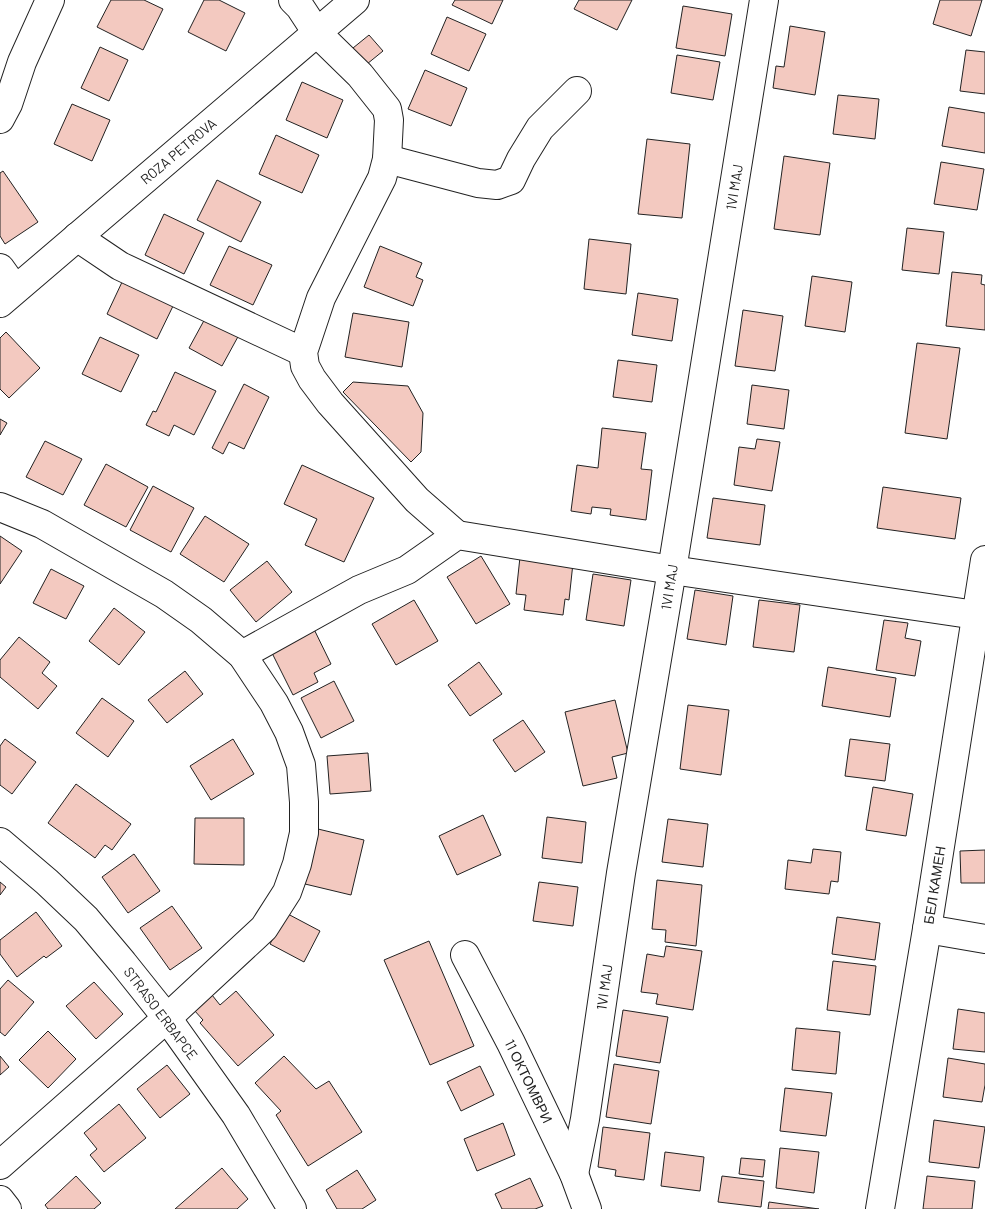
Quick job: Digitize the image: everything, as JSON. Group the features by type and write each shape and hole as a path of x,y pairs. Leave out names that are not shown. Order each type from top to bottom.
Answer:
{"street":[{"path":"0,119 8,104 22,62 50,0"},
{"path":"293,0 300,7 317,33 360,75 387,109 389,120 388,159 382,178 321,298 303,352 305,366 312,380 330,403 417,500 457,535 976,616"},
{"name":"ROZA PETROVA","path":"5,287 77,237 355,0"},
{"name":"1VI MAJ","path":"574,1174 585,1119 621,874 764,0"},
{"path":"388,159 478,183 496,185 511,180 540,128 577,91"},
{"path":"77,237 120,266 303,352"},
{"path":"0,507 42,524 164,594 201,620 242,655 274,703 292,740 301,765 304,802 304,833 297,864 287,892 264,928 167,1018 0,1165"},
{"path":"242,655 359,590 407,570 457,535"},
{"name":"БЕЛ КАМЕН","path":"880,1209 927,929 985,560"},
{"name":"STRASO ERBAPCE","path":"0,842 47,882 86,919 124,963 167,1018 236,1114 292,1209"},
{"path":"927,929 985,939"},
{"name":"11 ОКТОМВРИ","path":"465,955 511,1043 574,1174 587,1209"},
{"path":"0,1200 7,1209"}],"building":[{"path":"111,0 144,0 163,9 143,50 97,27"},
{"path":"204,0 219,0 245,13 226,51 188,32"},
{"path":"455,0 503,0 492,24 452,5"},
{"path":"579,0 632,0 617,30 574,9"},
{"path":"940,0 982,0 971,36 933,24"},
{"path":"683,6 732,14 725,56 676,48"},
{"path":"447,17 486,34 469,71 431,54"},
{"path":"790,26 825,32 815,95 773,88 776,66 784,67"},
{"path":"369,35 383,51 367,64 353,48"},
{"path":"100,47 128,60 109,101 81,88"},
{"path":"966,50 985,52 985,94 960,91"},
{"path":"677,55 720,62 713,100 671,93"},
{"path":"425,70 467,88 451,126 408,109"},
{"path":"302,82 343,100 327,138 286,120"},
{"path":"838,95 879,99 875,139 833,134"},
{"path":"72,104 110,120 92,161 54,144"},
{"path":"949,107 985,113 985,153 942,146"},
{"path":"276,135 319,155 302,193 259,174"},
{"path":"647,139 690,144 682,218 638,214"},
{"path":"784,156 830,163 820,235 774,229"},
{"path":"941,162 984,169 977,210 934,204"},
{"path":"3,171 38,222 5,244 0,236 0,173"},
{"path":"217,180 261,202 241,242 197,220"},
{"path":"164,214 204,233 184,274 145,255"},
{"path":"907,228 944,232 939,274 902,270"},
{"path":"589,239 631,244 626,294 584,289"},
{"path":"229,246 272,265 253,305 210,285"},
{"path":"380,246 422,263 416,277 423,280 413,306 364,287"},
{"path":"952,272 982,275 981,284 985,285 985,330 946,326"},
{"path":"812,276 852,282 845,332 805,326"},
{"path":"123,280 174,304 157,339 107,314"},
{"path":"638,293 678,299 672,341 632,335"},
{"path":"743,310 783,316 775,371 735,366"},
{"path":"353,313 409,322 402,367 345,357"},
{"path":"207,315 240,333 222,366 189,348"},
{"path":"6,332 40,368 9,398 0,389 0,338"},
{"path":"100,337 139,355 121,392 82,374"},
{"path":"917,343 960,348 947,439 905,433"},
{"path":"618,360 657,365 652,402 613,397"},
{"path":"175,372 216,391 194,435 174,425 169,436 146,425 153,411 156,412"},
{"path":"353,382 408,386 423,413 421,452 411,462 343,392"},
{"path":"244,384 269,397 244,449 229,442 223,454 212,448"},
{"path":"752,385 789,390 784,429 747,424"},
{"path":"0,419 7,423 0,435"},
{"path":"602,428 646,433 641,469 652,470 646,520 610,515 611,509 592,507 591,514 571,511 577,465 598,468"},
{"path":"757,439 780,442 772,491 734,485 739,447 755,449"},
{"path":"45,441 82,459 63,495 26,477"},
{"path":"106,464 148,487 126,527 84,505"},
{"path":"302,465 374,498 344,562 305,545 317,519 284,504"},
{"path":"153,486 194,508 171,552 130,530"},
{"path":"883,487 961,498 955,539 877,528"},
{"path":"713,498 765,505 760,545 707,538"},
{"path":"205,516 249,544 224,582 180,554"},
{"path":"0,536 22,551 0,584"},
{"path":"481,556 510,604 476,624 447,577"},
{"path":"520,557 573,563 569,600 565,599 563,615 524,610 526,595 516,594"},
{"path":"267,561 292,592 256,622 230,590"},
{"path":"51,569 84,586 66,619 33,603"},
{"path":"593,574 631,580 624,626 586,620"},
{"path":"695,590 733,596 726,645 687,639"},
{"path":"414,600 438,641 396,665 372,624"},
{"path":"759,600 800,605 794,652 753,647"},
{"path":"114,608 145,632 119,665 89,641"},
{"path":"884,620 908,623 905,638 921,641 915,676 876,670"},
{"path":"310,621 331,664 314,673 318,682 293,695 267,643"},
{"path":"19,637 50,662 42,673 57,686 38,709 0,677 0,660"},
{"path":"479,662 502,694 470,716 448,685"},
{"path":"828,667 896,678 890,717 822,706"},
{"path":"185,671 203,694 167,723 148,700"},
{"path":"334,681 354,721 321,738 301,698"},
{"path":"102,698 134,721 108,757 76,733"},
{"path":"615,700 628,753 612,757 617,778 583,786 565,712"},
{"path":"688,705 729,710 721,775 680,769"},
{"path":"523,720 545,752 515,772 493,740"},
{"path":"5,739 36,762 12,794 0,785 0,746"},
{"path":"233,739 254,774 211,800 190,766"},
{"path":"850,739 890,744 885,781 845,776"},
{"path":"368,753 371,791 330,794 327,756"},
{"path":"76,784 131,824 112,850 105,845 95,858 48,823"},
{"path":"873,787 913,794 906,836 866,830"},
{"path":"483,815 501,855 457,875 439,836"},
{"path":"547,817 586,822 582,863 542,858"},
{"path":"195,818 244,818 244,865 194,864"},
{"path":"668,819 708,824 703,867 662,862"},
{"path":"318,829 364,840 351,895 305,884"},
{"path":"813,849 841,852 838,882 831,881 829,894 785,889 788,860 811,863"},
{"path":"985,850 985,883 961,883 960,851"},
{"path":"134,854 160,891 128,913 102,877"},
{"path":"657,880 702,885 696,946 665,942 666,930 652,929"},
{"path":"0,882 6,887 0,895"},
{"path":"539,882 578,887 573,926 533,921"},
{"path":"172,906 202,948 170,970 140,928"},
{"path":"36,912 62,946 46,958 44,956 17,977 0,954 0,940"},
{"path":"286,913 320,931 304,962 270,944"},
{"path":"837,917 880,923 875,960 832,954"},
{"path":"429,941 474,1046 430,1065 384,960"},
{"path":"666,946 702,951 693,1010 656,1004 658,994 641,992 647,954 664,957"},
{"path":"833,961 876,966 870,1015 827,1010"},
{"path":"8,980 34,1002 5,1036 0,1032 0,989"},
{"path":"94,982 123,1014 96,1039 66,1006"},
{"path":"236,991 274,1035 238,1066 200,1023 203,1020 194,1010 212,995 220,1005"},
{"path":"958,1009 985,1013 985,1052 953,1049"},
{"path":"623,1010 668,1017 660,1063 616,1056"},
{"path":"796,1028 840,1032 836,1074 792,1070"},
{"path":"48,1031 76,1059 48,1088 19,1060"},
{"path":"0,1056 9,1067 0,1075"},
{"path":"284,1056 316,1089 329,1081 362,1132 308,1166 276,1115 281,1111 255,1083"},
{"path":"948,1058 985,1064 985,1085 982,1102 943,1097"},
{"path":"614,1064 659,1071 651,1124 606,1117"},
{"path":"167,1065 190,1094 160,1118 137,1089"},
{"path":"480,1066 494,1095 461,1111 447,1082"},
{"path":"785,1088 832,1093 826,1136 780,1131"},
{"path":"119,1104 146,1138 104,1172 90,1155 97,1149 84,1133"},
{"path":"934,1120 985,1127 979,1168 929,1162"},
{"path":"503,1123 515,1155 477,1171 464,1139"},
{"path":"603,1127 650,1133 644,1180 615,1176 616,1170 598,1167"},
{"path":"780,1148 819,1152 814,1193 776,1188"},
{"path":"665,1152 704,1157 700,1191 661,1186"},
{"path":"741,1158 765,1160 763,1177 739,1174"},
{"path":"222,1168 248,1199 237,1209 175,1209"},
{"path":"357,1170 376,1200 362,1209 337,1209 326,1190"},
{"path":"76,1176 101,1203 94,1209 48,1209 45,1205"},
{"path":"722,1176 764,1181 761,1207 718,1202"},
{"path":"927,1176 975,1181 972,1209 923,1209"},
{"path":"530,1178 543,1206 535,1209 502,1209 495,1194"},
{"path":"769,1202 819,1209 768,1209"}]}
